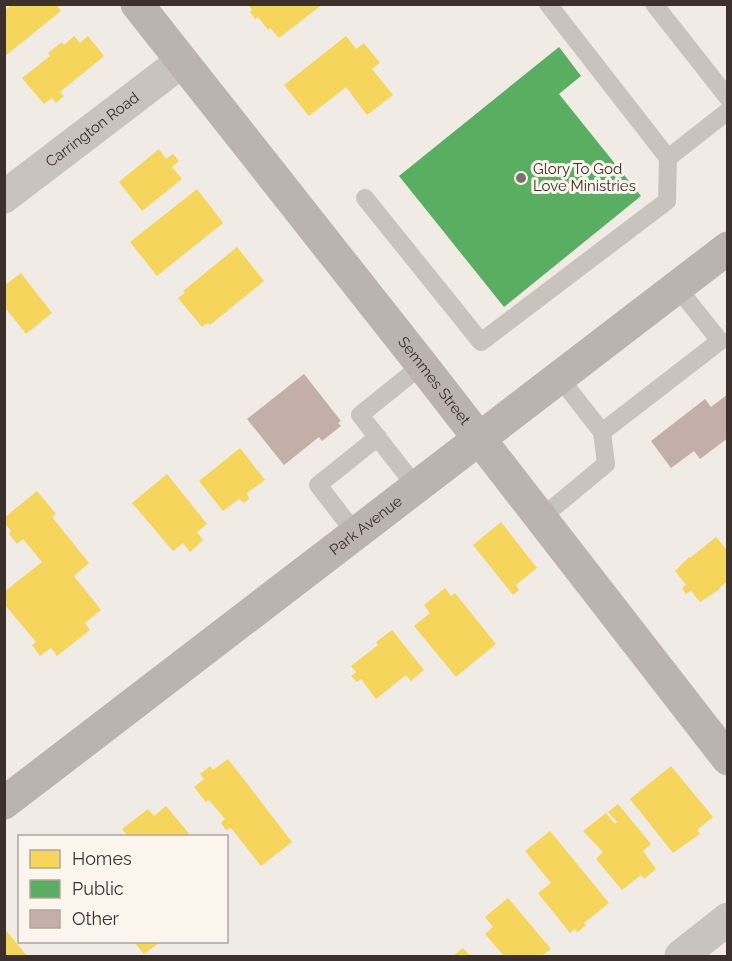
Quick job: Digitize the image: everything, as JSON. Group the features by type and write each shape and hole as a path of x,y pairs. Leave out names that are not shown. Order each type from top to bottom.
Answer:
{"main road":[{"name":"Semmes Street","path":"137,4 422,365 728,759"},
{"name":"Park Avenue","path":"4,802 728,248"}],"street":[{"name":"Carrington Road","path":"4,197 181,62"},
{"path":"681,957 728,919"}],"lane":[{"path":"365,198 481,342 667,201 668,158 548,4"},
{"path":"654,4 728,98"},
{"path":"668,158 728,111"},
{"path":"602,432 724,339 676,286"},
{"path":"417,488 360,415 422,365"},
{"path":"541,518 606,464 602,432 559,377"},
{"path":"356,534 318,485 378,437"}],"building: Homes":[{"path":"12,4 56,4 61,11 4,57 4,11"},
{"path":"248,4 323,4 279,38 270,28 268,30 258,17 255,19"},
{"path":"74,36 80,43 88,36 104,56 60,92 64,96 56,103 52,98 44,104 22,78 50,56 48,53 62,42 64,45"},
{"path":"346,36 356,49 364,43 380,63 372,69 393,95 367,115 346,87 309,116 284,85"},
{"path":"159,149 166,159 173,154 179,161 172,167 182,179 142,211 119,182"},
{"path":"197,189 223,223 157,276 130,242"},
{"path":"237,247 264,281 210,325 208,323 202,327 178,298 185,293 183,291"},
{"path":"21,273 52,313 26,334 4,306 4,286"},
{"path":"240,448 265,480 247,493 249,499 244,503 239,499 223,511 199,481"},
{"path":"167,474 207,524 197,532 203,540 190,552 183,543 173,551 132,503"},
{"path":"37,491 56,514 52,517 89,563 74,576 101,610 85,623 90,630 57,656 51,648 40,656 32,645 36,642 5,605 7,603 4,600 4,592 42,562 23,539 17,544 9,534 11,531 4,522 4,518"},
{"path":"501,522 537,568 516,585 519,590 513,595 473,545"},
{"path":"716,537 728,551 728,581 700,602 691,591 686,594 682,588 686,585 675,571 689,557"},
{"path":"445,588 451,596 455,593 496,644 456,677 414,626 430,613 424,605"},
{"path":"392,630 424,670 411,681 406,675 376,699 361,679 357,682 351,676 356,672 351,666 378,645 376,642"},
{"path":"228,759 292,842 261,866 231,828 226,830 221,823 225,819 209,800 206,802 194,787 204,779 200,774 210,766 213,770"},
{"path":"671,766 713,817 697,830 700,834 673,853 630,799"},
{"path":"618,804 651,844 643,851 656,869 644,879 641,875 622,890 596,859 603,852 583,831 606,813 615,824 617,822 608,812"},
{"path":"166,806 190,835 127,835 122,829 148,809 154,816"},
{"path":"550,831 609,903 584,923 586,925 578,932 575,929 570,933 538,893 551,883 525,851"},
{"path":"508,898 551,949 542,956 504,956 485,934 493,927 485,917"},
{"path":"4,928 27,956 4,956"},
{"path":"135,943 159,943 144,954"},
{"path":"463,948 470,956 453,956"}],"building: Public":[{"path":"559,47 581,76 559,94 641,196 504,307 399,176"}],"building: Other":[{"path":"304,374 341,421 338,423 341,426 322,441 319,437 284,465 247,419"},
{"path":"728,394 728,438 700,459 694,451 671,468 651,441 705,399 711,407"}],"place":[{"name":"Glory To God Love Ministries","path":"521,178"}]}
